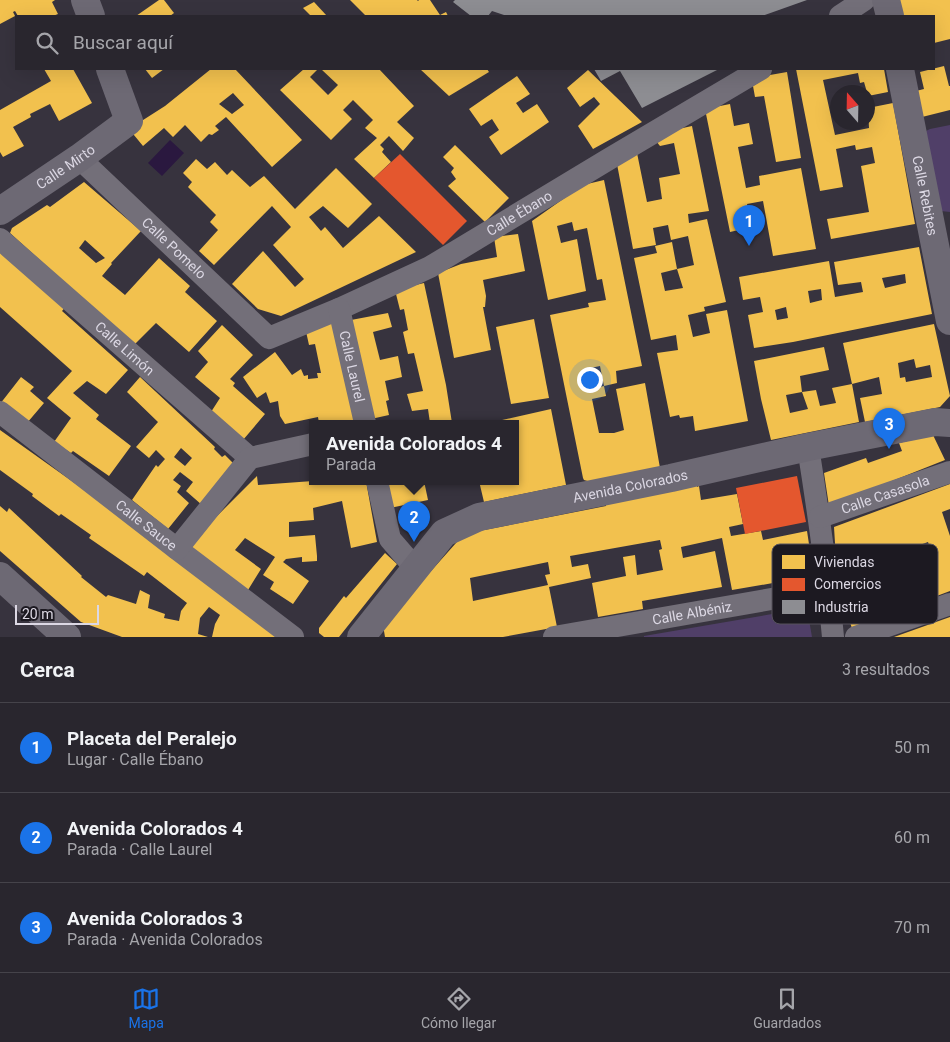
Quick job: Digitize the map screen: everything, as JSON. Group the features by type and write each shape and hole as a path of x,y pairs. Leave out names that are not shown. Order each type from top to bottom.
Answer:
{"street":[{"path":"85,0 91,15"},
{"path":"842,15 864,0"},
{"path":"886,0 890,15"},
{"name":"Calle Mirto","path":"0,211 79,158 129,121 110,70"},
{"name":"Calle Ébano","path":"269,338 430,267 759,70"},
{"name":"Calle Rebites","path":"900,70 950,321"},
{"name":"Calle Pomelo","path":"79,158 269,338"},
{"name":"Calle Limón","path":"0,239 250,458"},
{"name":"Calle Laurel","path":"338,309 364,420"},
{"name":"Calle Sauce","path":"0,412 293,637"},
{"name":"Avenida Colorados","path":"361,637 444,533 479,517 671,478 808,447 935,422 950,423"},
{"path":"177,549 250,458 309,445"},
{"path":"808,447 823,544"},
{"name":"Calle Casasola","path":"820,517 950,472"},
{"path":"378,485 390,539 416,568"},
{"path":"0,576 67,637"},
{"name":"Calle Albéniz","path":"554,637 772,599"},
{"path":"938,608 950,604"},
{"path":"832,624 833,637"},
{"path":"856,637 893,624"}],"shaded area":[{"path":"950,125 950,212 941,211 926,131"},
{"path":"170,140 184,153 162,176 148,163"},
{"path":"772,614 772,624 810,624 812,637 644,637"}],"building: Viviendas":[{"path":"0,0 55,0 52,2 58,14 17,15 15,11 13,12 15,16 0,24"},
{"path":"159,0 164,0 174,13 171,15 137,15"},
{"path":"350,0 430,0 440,15 365,15"},
{"path":"893,0 950,0 950,39 935,43 935,15 897,15"},
{"path":"314,2 326,15 310,15 303,8"},
{"path":"944,66 950,86 950,110 918,118 912,92 924,89 920,72 935,70 935,68"},
{"path":"45,70 74,70 92,103 59,121 50,104 30,114 31,117 13,127 24,146 3,157 0,152 0,110 51,81"},
{"path":"146,70 163,70 152,78"},
{"path":"210,70 236,70 302,140 272,167 226,117 215,126 219,130 212,135 209,134 201,142 185,125 173,137 164,128 143,146 129,129 165,106","holes":["233,93 244,105 232,114 219,104"]},
{"path":"303,70 317,70 310,77 328,95 338,85 322,70 380,70 414,106 397,122 414,138 403,151 389,136 380,145 384,149 382,152 391,162 374,178 354,159 377,138 365,128 373,120 353,100 343,110 352,119 331,140 280,90"},
{"path":"421,70 488,70 489,72 449,96"},
{"path":"588,70 642,122 593,149 578,126 600,104 594,97 580,107 567,88"},
{"path":"796,70 884,70 888,92 875,95 875,85 865,85 864,82 860,83 858,73 823,80 830,112 830,130 834,130 835,135 859,130 875,130 875,107 893,103 915,224 831,239 827,219 869,212 861,166 875,163 872,147 856,150 855,145 836,149 843,187 820,191"},
{"path":"787,72 801,158 776,162 764,96 755,97 753,86 770,75"},
{"path":"517,76 530,94 516,103 523,113 537,104 549,122 501,155 489,137 499,130 492,119 481,126 469,109"},
{"path":"730,104 734,126 749,123 753,144 738,147 746,188 760,185 759,176 801,168 816,249 773,256 763,201 747,204 752,227 730,232 705,109"},
{"path":"692,126 709,211 688,214 689,223 707,219 726,302 704,307 705,311 688,315 693,337 710,333 706,314 727,310 748,421 695,431 693,416 680,418 679,415 670,417 657,353 678,350 676,335 651,340 634,258 657,253 655,246 672,242 677,269 694,265 688,236 671,240 668,225 653,228 656,245 633,249 617,164 637,153 647,202 662,199 659,178 680,174 674,143 660,146 656,141 669,131","holes":["677,269 683,288 665,291 661,273"]},
{"path":"455,145 509,198 485,222 448,186 456,179 451,172 454,168 443,157"},
{"path":"196,159 207,169 215,162 227,175 232,170 250,187 264,176 295,209 336,168 372,204 348,228 323,206 309,217 321,231 325,227 343,248 379,216 416,252 281,316 258,309 232,284 263,251 295,287 304,279 273,245 291,227 272,206 214,265 199,251 218,230 210,222 216,215 188,187 192,182 183,173"},
{"path":"604,180 642,366 616,371 617,383 604,386 606,396 592,399 599,433 614,433 624,430 616,389 645,383 660,468 591,482 583,478 550,315 589,307 588,303 606,300 602,279 597,280 587,228 574,231 572,222 557,226 561,243 577,239 586,291 548,300 532,221 583,185","holes":["600,366 604,386 590,389 586,369"]},
{"path":"84,182 141,231 111,263 102,276 125,295 159,258 190,286 185,292 217,321 189,352 156,323 134,345 10,233 12,228 47,205 50,207","holes":["85,240 105,258 96,263 79,248"]},
{"path":"518,234 525,271 483,280 486,296 485,307 483,307 491,350 454,358 438,273 461,264 497,257 494,237"},
{"path":"919,247 932,314 754,348 748,315 763,312 760,297 743,300 739,277 829,261 835,297 863,292 861,282 838,285 834,262","holes":["905,274 906,283 885,288 882,278","821,289 822,300 810,303 808,291","786,307 788,318 777,320 775,310"]},
{"path":"0,248 67,305 62,311 128,370 106,394 87,381 73,393 99,415 96,419 131,446 109,476 73,451 71,453 54,442 71,418 47,398 72,371 0,307"},
{"path":"424,283 452,420 430,420 428,409 412,411 407,394 423,391 414,353 408,354 403,332 408,330 404,309 400,310 395,290"},
{"path":"388,313 392,327 373,332 380,360 398,356 402,377 385,381 389,400 386,401 389,415 371,419 351,320"},
{"path":"334,319 355,420 318,420 318,417 285,424 280,416 278,401 270,403 266,392 257,398 243,377 275,352 292,375 301,369 304,376 308,375 308,379 318,378 317,373 321,373 315,344 309,345 305,327"},
{"path":"534,319 549,398 511,404 496,327"},
{"path":"934,324 950,396 940,407 865,422 860,398 882,394 879,377 852,384 843,343","holes":["914,359 916,368 930,365 932,377 906,382 905,377 900,378 898,363"]},
{"path":"222,325 253,355 230,379 235,383 233,386 265,414 243,440 211,412 220,398 195,377 208,362 198,351"},
{"path":"824,347 829,370 800,376 802,392 816,390 820,406 836,403 832,388 852,384 859,422 771,440 754,361","holes":["802,392 808,409 790,413 786,395"]},
{"path":"21,377 34,387 30,391 44,403 27,423 0,404"},
{"path":"140,377 215,447 214,449 222,457 225,455 236,466 202,505 186,491 193,482 180,472 173,480 181,486 177,492 189,503 168,529 132,500 156,465 158,467 165,459 156,450 149,458 136,447 158,422 127,392","holes":["181,448 192,458 185,466 174,457"]},
{"path":"551,409 566,485 484,502 480,485 519,485 519,420 502,420"},
{"path":"0,430 286,637 212,637 215,624 220,615 209,607 200,618 198,634 208,637 122,637 81,622 0,551 0,506 7,512 9,508 81,577 106,597 108,595 136,604 140,590 150,595 148,608 165,614 164,618 179,621 181,611 187,603 147,572 144,576 89,538 91,535 61,514 59,516 0,470"},
{"path":"933,435 945,460 829,506 824,473 866,458 868,463 902,451 899,443"},
{"path":"257,476 258,485 309,481 309,485 367,485 377,542 351,548 342,501 313,508 314,520 289,522 289,537 315,535 317,556 317,561 302,562 302,557 286,559 283,562 309,581 293,604 270,589 274,582 263,575 275,557 245,538 235,550 261,569 248,590 188,549 214,519"},
{"path":"697,483 701,500 737,494 743,524 729,527 731,536 761,531 763,540 807,531 809,544 772,544 772,583 732,590 722,538 681,547 683,558 715,551 722,587 642,601 643,609 598,617 592,583 626,576 623,557 635,555 637,575 663,570 659,550 662,549 660,540 570,556 572,567 588,564 591,578 549,587 557,627 503,637 385,637 383,625 464,534 606,506 606,502","holes":["548,562 550,574 545,575 548,585 473,601 470,578"]},
{"path":"950,484 950,509 942,512 950,536 950,591 938,596 938,544 929,544 928,542 922,544 835,544 834,527"},
{"path":"386,485 425,485 428,500 390,508"},
{"path":"385,553 397,564 339,637 324,637 319,633 319,628 344,596 346,598"},
{"path":"950,617 950,637 894,637 930,624 938,624 938,621"},
{"path":"850,624 863,624 852,628"}],"building: Comercios":[{"path":"400,154 467,221 443,245 374,178"},
{"path":"797,476 806,522 745,534 736,488"}],"building: Industria":[{"path":"455,0 807,0 765,15 504,15 492,11 489,15 470,15 453,2"},
{"path":"595,70 717,70 642,108 620,71 601,81"}],"place":[{"name":"Placeta del Peralejo","path":"749,246"},
{"name":"Avenida Colorados 3","path":"889,449"},
{"name":"Avenida Colorados 4","path":"414,542"}]}
